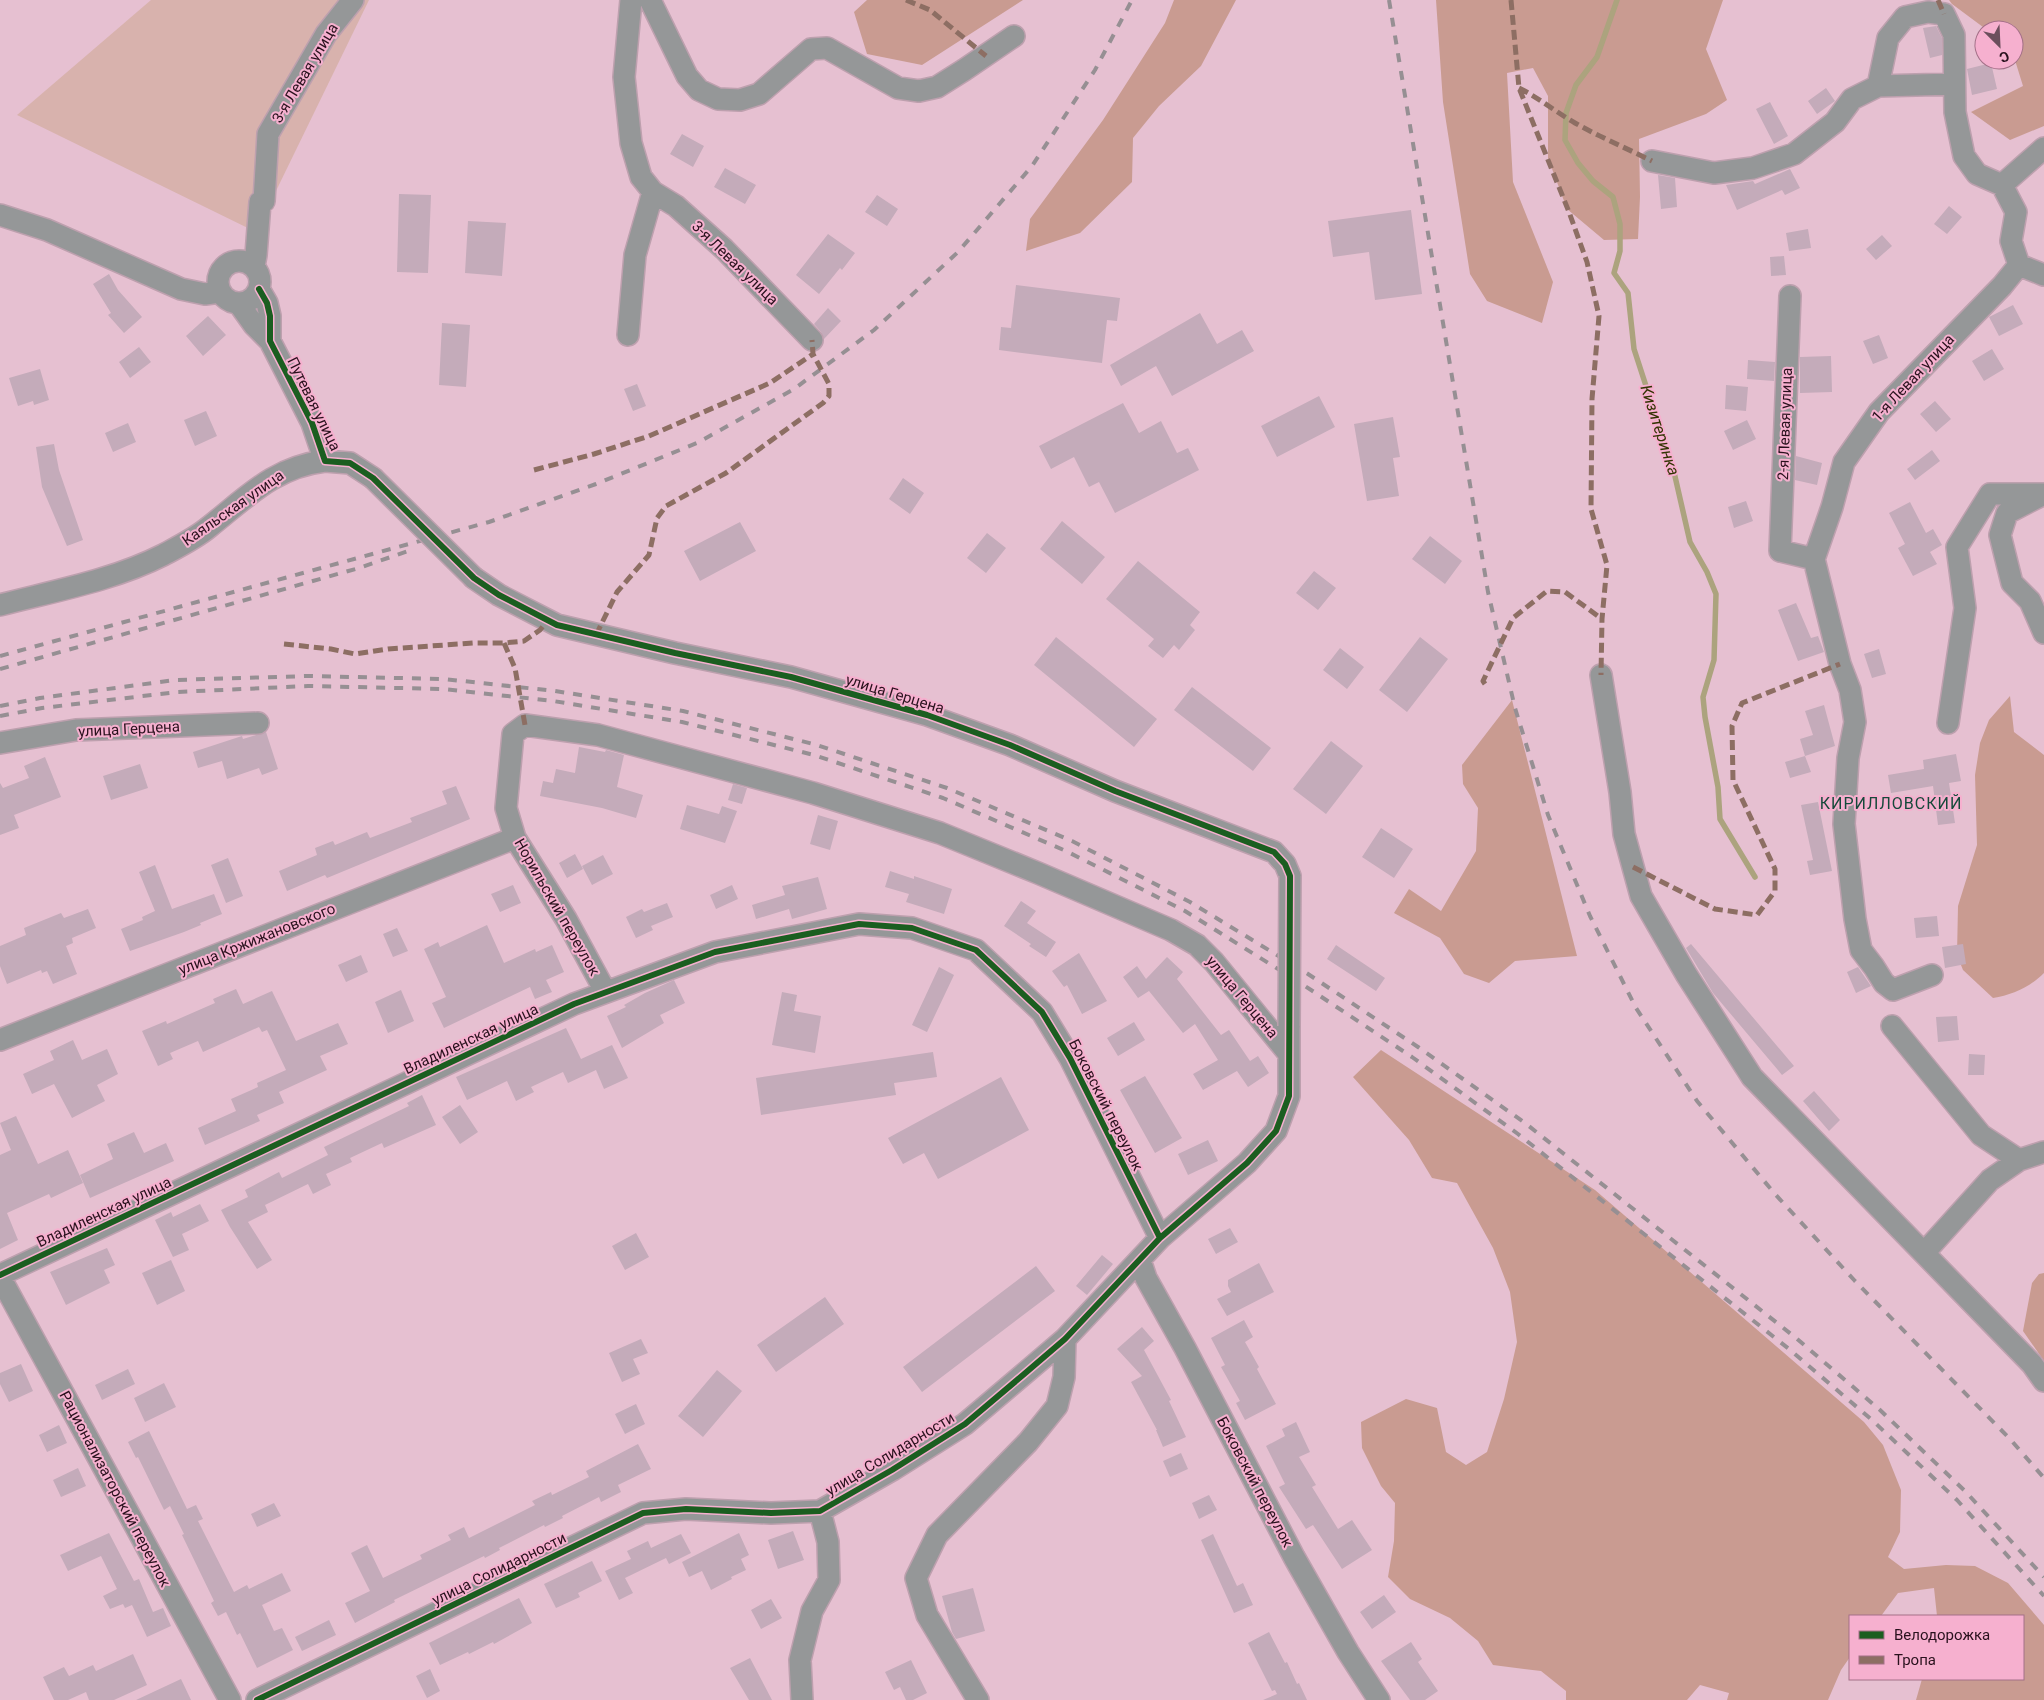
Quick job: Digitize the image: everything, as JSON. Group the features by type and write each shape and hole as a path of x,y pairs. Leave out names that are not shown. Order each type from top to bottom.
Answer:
{"street":[{"name":"3-я Левая улица","path":"254,266 260,202 264,201 268,134 326,34 353,0"},
{"name":"3-я Левая улица","path":"630,0 624,77 631,143 641,177 653,192 676,206 724,249 812,340"},
{"path":"650,0 687,76 699,90 718,98 740,100 760,94 811,49 827,48 898,88 918,91 937,87 1014,36"},
{"path":"1878,86 1888,38 1905,18 1928,12 1944,14 1954,34 1955,112 1964,156 1978,174 2002,186 2016,212 2011,241 2019,265 2044,275"},
{"path":"1652,161 1714,173 1754,168 1794,154 1835,122 1852,100 1878,86 1954,84"},
{"path":"2002,186 2044,148"},
{"path":"628,336 636,255 653,192"},
{"path":"0,215 47,230 181,289 205,294 220,292 218,285 219,274 225,266 234,261 244,261 254,266"},
{"name":"1-я Левая улица","path":"1814,559 1832,507 1844,462 1880,412 2002,286 2019,265"},
{"name":"Путевая улица","path":"254,266 260,274 261,285 259,289 267,303 270,316 270,340"},
{"path":"239,304 249,301 257,294 259,289"},
{"name":"Путевая улица","path":"220,292 229,301 239,304 254,325 270,340 312,424 325,461 350,463 373,478 474,578"},
{"name":"2-я Левая улица","path":"1790,296 1780,551 1814,559"},
{"name":"Каяльская улица","path":"0,605 104,578 163,555 207,529 254,490 284,471 306,463 325,461"},
{"path":"1948,723 1965,608 1957,547 1990,494 2044,494"},
{"path":"2044,494 2007,513 2000,535 2012,583 2030,601 2044,633"},
{"path":"1814,559 1840,664 1850,690 1855,722 1848,758 1844,824 1855,919 1861,950 1884,983 1893,990 1932,975"},
{"name":"улица Герцена","path":"474,578 515,604 557,625 675,653 791,677 927,715 1010,745 1115,791 1274,852 1285,864 1290,876 1289,1054"},
{"path":"1601,675 1620,792 1624,834 1641,896 1686,974 1752,1076 2032,1364 2044,1381"},
{"name":"улица Герцена","path":"0,743 76,730 258,723"},
{"name":"улица Герцена","path":"513,734 524,725 598,735 813,793 940,833 1038,873 1171,930 1197,946 1214,962 1289,1054"},
{"name":"Норильский переулок","path":"513,734 506,808 515,838 566,919 606,991"},
{"name":"улица Кржижановского","path":"0,1040 515,838"},
{"name":"Владиленская улица","path":"0,1276 565,1008 606,991 656,975 715,952 859,924 912,928 976,950"},
{"name":"Боковский переулок","path":"976,950 1042,1012 1070,1058 1160,1238"},
{"path":"1892,1026 1981,1135 2019,1160"},
{"name":"улица Солидарности","path":"257,1700 643,1513 686,1508 770,1513 820,1511 892,1470 965,1424 1065,1339 1160,1238 1247,1164 1276,1131 1289,1096 1289,1054"},
{"path":"1924,1253 1990,1180 2019,1160 2044,1152"},
{"name":"Боковский переулок","path":"1140,1260 1146,1278 1185,1348 1294,1557 1348,1652 1379,1700"},
{"name":"Рационализаторский переулок","path":"0,1276 230,1700"},
{"path":"978,1700 927,1615 916,1578 936,1535 1028,1442 1057,1406 1064,1377 1065,1339"},
{"path":"802,1700 800,1660 812,1611 829,1580 828,1542 820,1511"}],"shaded area":[{"path":"151,0 369,0 256,232 17,115"},
{"path":"867,0 1023,0 922,65 867,54 854,12"},
{"path":"1174,0 1236,0 1201,66 1159,106 1133,138 1132,182 1080,233 1026,251 1030,219 1103,120 1165,23"},
{"path":"1436,0 1723,0 1706,49 1727,100 1706,114 1639,139 1640,197 1638,239 1604,240 1567,209 1548,158 1548,96 1533,68 1507,73 1513,182 1553,282 1542,323 1487,301 1470,274 1443,102"},
{"path":"1949,0 2044,0 2044,126 2010,140 1971,112 2023,86 2018,70 2024,70 2024,20 1974,20"},
{"path":"2010,696 2014,732 2044,755 2044,973 2020,990 1993,998 1963,970 1957,955 1958,906 1977,845 1975,775 1980,743 1989,720"},
{"path":"1512,700 1577,956 1515,961 1489,983 1464,974 1440,938 1394,913 1409,889 1441,911 1476,851 1478,808 1463,784 1462,765"},
{"path":"1381,1050 1595,1190 1864,1422 1883,1445 1901,1490 1900,1532 1888,1557 1904,1569 1946,1565 1975,1566 2008,1583 2044,1625 2044,1700 1916,1700 1922,1680 2024,1680 2024,1615 1937,1615 1934,1588 1898,1593 1882,1615 1849,1615 1849,1658 1841,1670 1828,1700 1727,1700 1729,1693 1700,1685 1687,1700 1566,1700 1566,1691 1541,1671 1493,1665 1478,1641 1450,1618 1410,1599 1388,1577 1394,1541 1395,1503 1381,1486 1362,1448 1361,1422 1406,1399 1437,1408 1446,1452 1466,1465 1487,1452 1504,1399 1517,1342 1510,1292 1493,1248 1457,1183 1432,1178 1409,1140 1353,1077"},
{"path":"2044,1273 2044,1361 2023,1331 2032,1283 2039,1274"}],"building":[{"path":"1936,26 1942,38 1942,55 1930,58 1923,28"},
{"path":"1974,67 1974,70 1993,70 1997,89 1972,95 1967,69"},
{"path":"1826,88 1835,101 1817,114 1808,101"},
{"path":"1770,102 1788,136 1774,144 1756,109"},
{"path":"682,134 704,146 693,167 670,154"},
{"path":"725,168 756,185 745,204 714,187"},
{"path":"1790,169 1800,188 1785,195 1782,190 1737,210 1726,185 1753,181 1755,184"},
{"path":"1658,175 1675,178 1677,207 1661,209"},
{"path":"399,194 431,195 428,273 397,272"},
{"path":"877,195 898,209 887,226 865,212"},
{"path":"1949,206 1962,217 1947,234 1934,224"},
{"path":"1411,210 1422,294 1375,300 1369,252 1333,257 1328,221"},
{"path":"468,221 506,223 502,276 465,273"},
{"path":"1808,229 1811,248 1789,251 1786,233"},
{"path":"828,234 855,253 819,294 796,275"},
{"path":"1882,235 1892,246 1876,260 1866,249"},
{"path":"1784,256 1786,275 1771,276 1770,257"},
{"path":"109,274 118,290 142,317 124,333 108,315 111,313 93,284"},
{"path":"1016,285 1120,298 1117,321 1107,320 1102,363 999,350 1001,327 1011,328"},
{"path":"2013,305 2023,324 1999,336 1989,317"},
{"path":"828,308 841,321 824,339 814,324"},
{"path":"1200,313 1217,344 1242,330 1254,351 1172,396 1156,366 1121,386 1110,365"},
{"path":"208,316 226,335 203,356 186,336"},
{"path":"442,323 470,325 466,387 439,385"},
{"path":"1879,335 1888,358 1873,364 1863,341"},
{"path":"139,347 151,362 130,378 119,362"},
{"path":"1992,349 2004,369 1984,381 1972,361"},
{"path":"1831,356 1832,392 1800,393 1800,357"},
{"path":"1748,360 1775,362 1774,381 1747,379"},
{"path":"40,369 49,400 34,405 33,401 18,406 9,378"},
{"path":"637,384 646,406 633,411 624,389"},
{"path":"1726,385 1748,387 1746,411 1725,409"},
{"path":"1319,396 1335,427 1277,457 1261,426"},
{"path":"1935,401 1951,419 1936,432 1920,414"},
{"path":"1123,403 1139,433 1161,421 1177,453 1188,448 1199,470 1115,513 1099,482 1089,487 1074,457 1051,469 1039,446"},
{"path":"206,411 217,436 195,446 184,420"},
{"path":"1393,417 1400,457 1393,458 1399,496 1367,501 1354,424"},
{"path":"1747,420 1756,439 1733,450 1724,431"},
{"path":"128,423 136,442 113,452 105,433"},
{"path":"54,444 59,470 83,540 67,546 42,487 36,447"},
{"path":"1932,450 1940,461 1915,480 1907,469"},
{"path":"1796,456 1822,463 1817,485 1795,480"},
{"path":"903,478 924,493 910,514 889,499"},
{"path":"1746,501 1753,521 1734,528 1728,507"},
{"path":"1910,502 1926,533 1933,529 1942,545 1930,552 1937,564 1913,576 1898,548 1905,544 1889,513"},
{"path":"1062,521 1105,557 1082,584 1040,549"},
{"path":"740,522 756,551 700,581 684,551"},
{"path":"987,533 1006,548 986,573 967,558"},
{"path":"1430,536 1462,561 1445,584 1412,559"},
{"path":"1138,561 1200,612 1190,625 1195,630 1179,650 1174,645 1163,658 1148,646 1154,639 1106,599"},
{"path":"1314,571 1336,588 1318,610 1296,593"},
{"path":"1796,603 1811,638 1818,636 1824,652 1798,661 1778,610"},
{"path":"1056,637 1157,719 1134,747 1034,665"},
{"path":"1420,637 1448,659 1407,712 1379,690"},
{"path":"1340,648 1364,667 1347,689 1323,670"},
{"path":"1879,649 1886,674 1872,678 1864,654"},
{"path":"1192,687 1271,748 1253,771 1174,710"},
{"path":"1824,705 1835,746 1805,756 1800,739 1813,735 1805,711"},
{"path":"266,732 278,769 262,775 259,768 227,779 222,761 198,768 193,752 242,736 243,739"},
{"path":"1331,741 1363,766 1326,814 1293,789"},
{"path":"579,747 605,752 606,750 624,755 617,787 643,795 636,818 602,808 540,796 543,781 553,783 556,769 575,773"},
{"path":"1956,754 1961,781 1949,783 1955,823 1938,825 1933,786 1891,793 1888,775 1924,769 1923,760"},
{"path":"1805,756 1811,772 1790,778 1785,762"},
{"path":"45,757 61,797 14,815 19,828 0,835 0,783 3,788 29,778 24,766"},
{"path":"140,764 148,788 111,800 103,776"},
{"path":"733,784 747,788 742,804 728,800"},
{"path":"456,786 470,819 327,878 325,875 287,891 279,871 317,855 315,848 333,841 335,845 367,832 370,838 412,822 410,818 447,804 442,791"},
{"path":"1818,802 1832,871 1810,875 1807,861 1813,860 1801,805"},
{"path":"687,805 719,814 722,806 737,811 725,843 680,829"},
{"path":"818,815 838,821 830,850 810,844"},
{"path":"1381,828 1413,849 1394,878 1362,857"},
{"path":"575,854 583,869 567,878 559,863"},
{"path":"603,855 613,874 592,885 582,866"},
{"path":"228,858 243,896 226,903 211,865"},
{"path":"155,865 172,909 214,894 222,914 184,932 130,951 121,929 143,920 142,917 155,911 139,872"},
{"path":"890,871 914,879 914,876 952,889 944,914 906,902 909,894 885,887"},
{"path":"818,877 827,909 792,919 789,909 756,919 752,905 785,895 782,886"},
{"path":"513,885 521,903 500,912 491,894"},
{"path":"732,885 738,899 716,909 710,895"},
{"path":"1021,901 1036,911 1027,923 1056,942 1046,957 1029,946 1031,944 1004,926"},
{"path":"667,903 673,917 651,926 653,930 636,938 626,917 642,909 644,912"},
{"path":"88,909 96,928 72,938 73,943 66,946 77,974 53,984 47,971 42,973 41,970 7,984 0,966 0,946 26,935 24,928 61,913 64,918"},
{"path":"1937,916 1939,936 1916,938 1914,918"},
{"path":"487,925 504,963 535,949 536,952 552,945 564,972 546,980 552,992 535,999 530,987 444,1028 432,1003 446,997 424,949 438,942 440,947"},
{"path":"397,928 408,951 393,957 383,934"},
{"path":"1691,944 1794,1066 1782,1075 1713,993 1686,948"},
{"path":"1963,944 1966,964 1945,968 1942,947"},
{"path":"1336,945 1385,978 1376,991 1327,959"},
{"path":"1079,953 1107,1001 1082,1014 1067,985 1064,987 1052,971"},
{"path":"361,955 368,972 346,982 338,965"},
{"path":"1167,957 1183,972 1177,979 1221,1035 1229,1030 1250,1061 1258,1056 1269,1073 1248,1087 1237,1071 1203,1090 1193,1074 1218,1060 1195,1024 1183,1033 1149,991 1138,998 1123,977 1137,966 1146,979"},
{"path":"939,967 954,975 927,1032 912,1025"},
{"path":"1858,967 1871,986 1856,993 1847,972"},
{"path":"674,980 685,1003 660,1015 664,1023 622,1048 607,1016 626,1007 624,1005 645,993"},
{"path":"236,989 243,1004 272,991 296,1041 338,1023 348,1044 320,1056 327,1070 279,1092 284,1103 257,1115 260,1121 205,1145 198,1128 236,1111 231,1099 258,1087 257,1083 286,1070 267,1030 262,1032 259,1027 203,1052 198,1041 170,1053 173,1059 158,1066 142,1031 166,1021 167,1024 215,1003 213,999"},
{"path":"401,990 414,1021 388,1033 375,1002"},
{"path":"782,992 797,995 794,1011 821,1016 815,1053 772,1045"},
{"path":"1957,1016 1959,1040 1938,1042 1936,1017"},
{"path":"1134,1022 1145,1040 1118,1056 1107,1038"},
{"path":"566,1028 581,1059 612,1045 628,1078 604,1089 596,1070 568,1083 563,1072 531,1087 534,1092 516,1101 507,1081 467,1100 456,1077"},
{"path":"73,1040 82,1060 107,1049 118,1074 97,1085 105,1101 72,1118 54,1084 32,1094 23,1074 54,1060 50,1051"},
{"path":"933,1052 937,1077 894,1083 896,1095 761,1115 756,1078"},
{"path":"1969,1054 1985,1055 1984,1075 1968,1075"},
{"path":"1145,1076 1182,1138 1155,1153 1120,1090"},
{"path":"1001,1077 1029,1130 938,1179 924,1153 903,1164 888,1138"},
{"path":"1814,1091 1840,1120 1829,1131 1803,1101"},
{"path":"422,1095 436,1125 384,1148 382,1143 350,1158 352,1162 326,1174 331,1185 313,1194 308,1184 265,1205 268,1212 248,1222 272,1260 257,1269 221,1210 248,1197 245,1190 279,1172 282,1178 328,1155 324,1147 409,1106 407,1103"},
{"path":"460,1105 478,1132 460,1144 442,1117"},
{"path":"16,1116 38,1164 68,1150 83,1183 51,1198 49,1194 7,1213 18,1240 0,1249 0,1155 11,1150 0,1123"},
{"path":"134,1132 144,1153 166,1143 174,1161 90,1198 80,1175 113,1159 107,1144"},
{"path":"1208,1140 1218,1161 1188,1175 1178,1154"},
{"path":"200,1204 209,1221 182,1234 189,1250 173,1257 155,1220 171,1212 173,1217"},
{"path":"1230,1228 1238,1242 1216,1254 1208,1239"},
{"path":"636,1233 649,1257 625,1270 612,1246"},
{"path":"107,1248 115,1265 104,1270 110,1283 66,1305 50,1272"},
{"path":"1102,1255 1113,1264 1087,1295 1076,1286"},
{"path":"171,1260 185,1291 157,1305 142,1273"},
{"path":"1259,1263 1274,1292 1227,1316 1217,1299 1231,1292 1228,1280"},
{"path":"1036,1266 1055,1291 922,1392 903,1367"},
{"path":"825,1297 844,1324 776,1372 757,1345"},
{"path":"1244,1320 1253,1337 1245,1342 1276,1404 1245,1420 1236,1403 1240,1401 1221,1367 1225,1365 1211,1338"},
{"path":"1142,1327 1154,1341 1144,1350 1171,1400 1169,1401 1186,1437 1163,1447 1157,1430 1131,1382 1142,1376 1117,1349"},
{"path":"641,1339 648,1353 633,1359 640,1374 622,1382 609,1353"},
{"path":"21,1364 33,1391 9,1402 0,1384 0,1373"},
{"path":"128,1369 135,1384 102,1400 95,1385"},
{"path":"717,1370 742,1391 703,1437 678,1416"},
{"path":"164,1383 176,1407 145,1422 134,1398"},
{"path":"636,1404 645,1424 625,1434 615,1414"},
{"path":"1296,1422 1310,1452 1299,1457 1316,1485 1312,1487 1338,1529 1352,1520 1372,1550 1342,1569 1313,1525 1306,1529 1279,1487 1285,1484 1266,1446 1285,1436 1282,1429"},
{"path":"59,1425 67,1443 47,1452 39,1435"},
{"path":"149,1431 187,1509 196,1505 203,1519 198,1521 234,1592 247,1585 249,1589 282,1573 291,1591 262,1605 274,1631 282,1628 293,1650 257,1668 240,1633 237,1635 226,1612 218,1616 211,1603 214,1601 170,1506 164,1510 138,1457 136,1458 128,1442"},
{"path":"638,1444 651,1469 618,1485 621,1492 601,1502 599,1497 562,1516 563,1518 545,1527 544,1525 499,1548 500,1550 485,1558 484,1556 394,1600 395,1602 355,1623 345,1603 370,1591 351,1553 367,1545 383,1578 422,1559 420,1555 451,1540 448,1535 464,1527 469,1538 535,1505 532,1501 551,1492 552,1495 589,1477 586,1471"},
{"path":"1181,1453 1188,1469 1170,1477 1163,1461"},
{"path":"78,1468 86,1486 61,1497 53,1480"},
{"path":"1209,1495 1217,1510 1199,1519 1192,1503"},
{"path":"274,1503 281,1516 257,1527 251,1514"},
{"path":"793,1531 804,1560 778,1569 768,1540"},
{"path":"109,1533 134,1581 139,1579 153,1612 163,1608 171,1626 147,1637 132,1605 125,1608 123,1604 110,1609 103,1596 117,1589 101,1556 68,1571 60,1555"},
{"path":"739,1533 749,1555 741,1559 746,1570 711,1590 702,1571 689,1577 682,1562"},
{"path":"681,1534 691,1553 669,1564 666,1558 625,1578 633,1593 619,1600 605,1571 631,1559 627,1551 648,1541 651,1548"},
{"path":"1213,1534 1237,1586 1243,1583 1253,1605 1234,1613 1201,1540"},
{"path":"592,1561 602,1581 578,1593 580,1597 556,1608 544,1584"},
{"path":"973,1588 985,1631 956,1639 952,1632 942,1596"},
{"path":"1384,1595 1396,1612 1372,1629 1360,1612"},
{"path":"519,1598 532,1623 494,1644 493,1642 440,1665 429,1643"},
{"path":"771,1599 782,1618 761,1629 751,1610"},
{"path":"329,1620 336,1635 302,1651 295,1637"},
{"path":"1269,1632 1307,1700 1263,1700 1277,1694 1275,1690 1272,1691 1248,1643"},
{"path":"1411,1642 1422,1659 1418,1662 1438,1691 1425,1700 1410,1700 1381,1661"},
{"path":"133,1654 147,1685 114,1700 89,1700 86,1692 68,1700 54,1700 43,1677 64,1667 69,1676 93,1665 96,1671"},
{"path":"750,1658 772,1700 749,1700 730,1668"},
{"path":"911,1660 927,1693 913,1700 906,1700 900,1687 894,1690 885,1672"},
{"path":"430,1669 440,1691 427,1698 416,1676"},
{"path":"181,1679 191,1700 136,1700"}],"waterway":[{"name":"Кизитеринка","path":"1617,0 1597,57 1576,85 1566,113 1565,140 1578,163 1593,181 1613,197 1620,224 1620,251 1614,273 1628,293 1634,349 1674,472 1690,542 1707,572 1716,594 1714,660 1703,697 1705,717 1718,787 1720,819 1755,877"}],"railway":[{"path":"0,656 489,522 596,484 697,443 794,389 874,330 958,252 1032,166 1095,70 1132,0"},
{"path":"1389,0 1488,592 1515,708 1548,815 1590,916 1636,1008 1697,1101 1775,1194 1855,1281 2010,1439 2044,1478"},
{"path":"0,669 359,568 408,551"},
{"path":"0,706 40,698 175,680 308,676 444,679 555,691 683,711 817,745 947,788 1072,841 1190,902 1308,974 1418,1047 1525,1123 1796,1338 1880,1410 1965,1491 2044,1577"},
{"path":"0,716 42,708 177,692 308,686 443,689 553,701 682,722 814,755 943,798 1066,851 1185,911 1302,984 1412,1057 1518,1134 1789,1349 1872,1420 1957,1500 2044,1596"}],"marked path":[{"path":"906,0 930,10 986,56"},
{"path":"1511,0 1519,88 1587,262 1599,316 1592,399 1591,509 1607,565 1602,619 1601,675"},
{"path":"1938,0 1944,14"},
{"path":"1519,88 1575,123 1652,161"},
{"path":"596,635 617,592 649,555 657,518 666,506 726,473 823,403 829,396 829,384 813,354 812,340"},
{"path":"534,470 594,454 649,436 770,383 813,354"},
{"path":"1485,684 1483,681 1513,618 1547,591 1565,592 1602,619"},
{"path":"284,644 331,649 355,654 388,649 473,643 504,643 524,641 540,630 548,620"},
{"path":"504,643 515,668 525,725"},
{"path":"1633,867 1715,909 1757,915 1775,891 1775,869 1733,780 1732,726 1742,703 1840,664"}],"cycle path":[{"path":"257,1700 643,1513 686,1509 771,1513 820,1511 892,1470 965,1424 1065,1339 1160,1238 1247,1163 1276,1131 1289,1096 1290,876 1285,864 1274,852 1115,791 1010,745 927,715 791,677 675,653 557,625 499,595 474,578 373,478 350,463 325,461 312,423 270,341 270,316 267,303 259,289"},
{"path":"0,1275 574,1004 715,952 859,924 912,928 976,950 1042,1012 1070,1058 1160,1238"}],"district":[{"name":"КИРИЛЛОВСКИЙ","path":"1891,803"}]}
